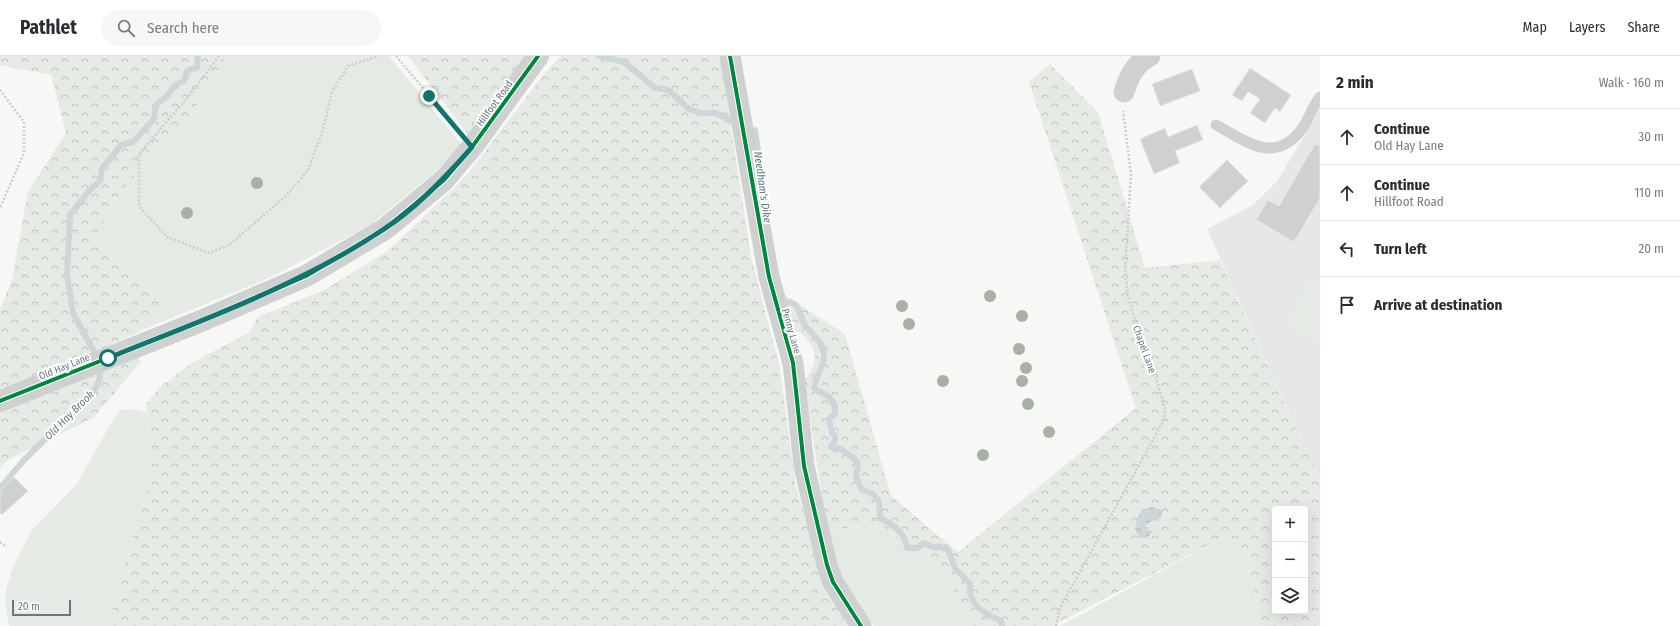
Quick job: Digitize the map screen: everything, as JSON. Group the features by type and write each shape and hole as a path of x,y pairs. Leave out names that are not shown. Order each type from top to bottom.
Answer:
{"street":[{"name":"Hillfoot Road","path":"201,321 306,276 385,229 444,180 472,147 538,56"},
{"name":"Penny Lane","path":"730,56 769,277 793,363 804,466 809,489 833,582 861,626"},
{"path":"1124,92 1133,70 1138,64 1150,56"},
{"name":"Old Hay Lane","path":"0,401 201,321"}],"lane":[{"path":"1216,125 1256,147 1272,148 1280,146 1296,136 1302,129 1320,97"}],"path":[{"path":"220,56 188,97 139,154 139,206 167,237 209,253 229,245 285,197 308,170 323,130 332,92 348,66 379,56"},
{"path":"396,56 472,147"},
{"path":"0,90 24,122 24,153 0,208"},
{"path":"0,542 6,547"}],"shaded area":[{"path":"1320,109 1320,481 1207,229 1253,205 1278,180"}],"green space":[{"path":"0,56 226,56 187,121 126,185 92,241 131,277 169,300 140,331 85,357 0,389 0,310 12,280 28,192 66,133 51,75 0,65"},
{"path":"226,56 389,56 461,144 436,171 369,226 269,278 140,331 169,300 131,277 92,241 126,185 187,121"},
{"path":"408,56 529,56 470,137"},
{"path":"561,56 720,56 751,257 780,368 795,483 826,588 848,626 108,626 151,475 149,413 146,409 146,404 160,387 190,364 248,333 258,317 324,290 386,252 451,191 470,171 544,74"},
{"path":"1050,64 1098,112 1145,268 1220,260 1320,481 1320,626 1262,626 1246,554 1222,538 1052,626 971,626 947,575 883,526 827,529 804,380 813,365 815,358 814,351 806,338 791,328 783,294 845,334 891,496 958,552 1136,408 1029,82"},
{"path":"1311,278 1320,283 1320,346 1284,326"},
{"path":"138,358 141,362 93,418 8,460 0,468 0,408"},
{"path":"131,409 149,413 151,475 108,626 9,626 5,603 6,589 13,567 32,530 77,484 120,410"},
{"path":"883,526 947,575 971,626 874,626 842,579 827,529"},
{"path":"1222,538 1246,554 1262,626 1060,626"}],"water":[{"path":"1152,507 1162,510 1161,518 1152,521 1145,526 1146,530 1153,531 1147,538 1140,538 1135,530 1139,515 1144,510"}],"building":[{"path":"1250,68 1291,95 1280,112 1275,108 1265,123 1250,113 1260,99 1248,92 1242,101 1232,95"},
{"path":"1192,69 1200,91 1160,106 1152,84"},
{"path":"1197,125 1203,140 1175,151 1180,163 1154,174 1140,139 1165,128 1168,137"},
{"path":"1320,143 1320,198 1294,242 1256,220 1268,200 1279,206 1315,144 1318,146"},
{"path":"1227,160 1248,181 1220,208 1199,187"},
{"path":"14,477 28,491 2,515 0,513 0,491"}],"waterway":[{"name":"Old Hay Brook","path":"97,357 73,313 67,275 70,215 88,192 100,181 102,169 121,145 133,142 154,119 156,105 167,96 175,85 184,81 187,71 197,67 198,56"},
{"path":"599,56 624,62 655,88 668,90 689,109 700,113 716,113 731,121"},
{"name":"Needham's Dike","path":"755,130 762,178"},
{"name":"Needham's Dike","path":"783,300 784,303 789,302 796,306 805,325 822,347 824,360 814,388 826,395 834,404 835,414 829,419 832,433 835,436 835,441 831,446 835,450 839,448 854,458 858,464 856,476 861,489 871,493 877,499 880,507 880,518 894,526 901,533 906,542 907,548 918,548 923,543 936,548 938,546 948,550 955,568 970,584 970,592 974,603 983,612 1001,621 1002,626"},
{"name":"Old Hay Brook","path":"0,488 24,460 91,395 99,381 100,366"}],"cycle path":[{"path":"0,401 201,321 306,276 385,229 444,180 472,147 538,56"},
{"path":"730,56 769,277 793,363 804,466 827,565 833,582 861,626"}],"route":[{"path":"108,358 201,321 306,276 385,229 444,180 472,147 429,96"}]}
